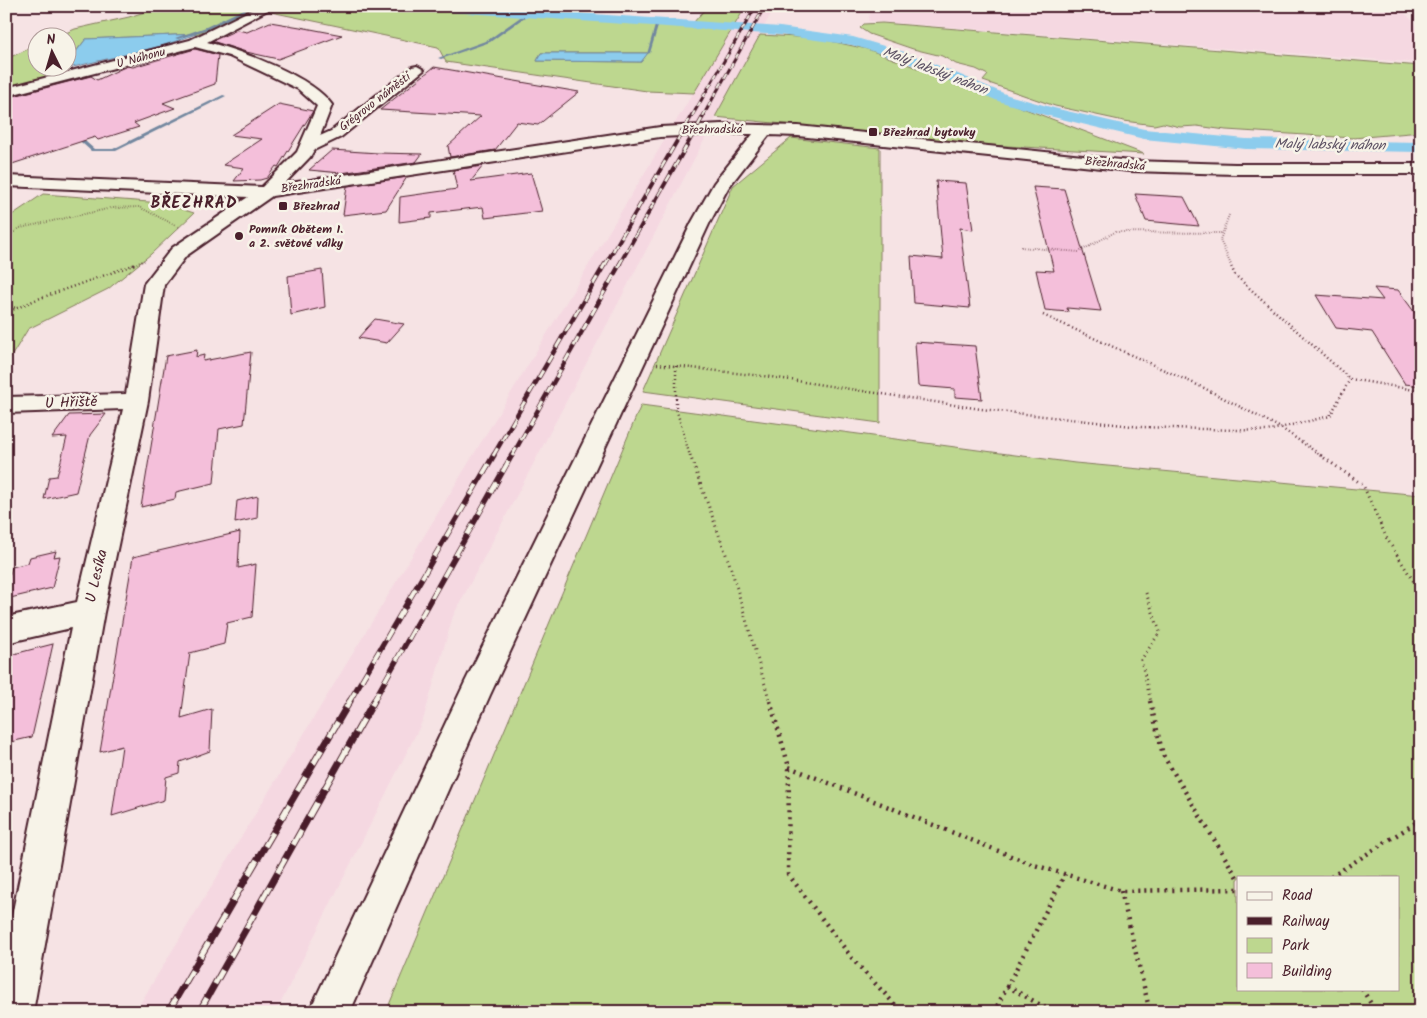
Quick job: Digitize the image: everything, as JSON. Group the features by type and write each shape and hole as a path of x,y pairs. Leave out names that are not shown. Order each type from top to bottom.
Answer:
{"street":[{"name":"U Náhonu","path":"6,92 195,44 269,6"},
{"name":"Grégrovo náměstí","path":"195,44 234,53 303,86 325,105 304,154 267,192"},
{"name":"Grégrovo náměstí","path":"306,147 336,134 417,70"},
{"name":"Březhradská","path":"267,192 660,132 695,129 766,130 1130,166 1236,170 1421,169"},
{"path":"329,1012 476,692 634,361 720,188 766,130"},
{"path":"6,181 45,181 232,203 259,209 292,188"},
{"name":"U Lesíka","path":"13,1012 89,612 136,401 154,284 169,264 232,203 267,192"},
{"name":"U Hřiště","path":"6,405 136,401"},
{"path":"6,630 89,612"}],"path":[{"path":"6,238 20,228 112,208 139,207 180,227 186,247 35,300 6,313"},
{"path":"1229,215 1220,240 1235,275 1350,379 1421,391"},
{"path":"1021,247 1079,252 1115,232 1222,233"},
{"path":"6,306 17,308"},
{"path":"1043,315 1204,388 1281,428 1363,485 1387,539 1421,593"},
{"path":"634,361 771,378 981,409 1141,427 1267,431 1330,416 1350,379"},
{"path":"676,366 676,408 687,447 731,568 789,767 788,874 855,962 902,1012"},
{"path":"1146,593 1160,632 1141,660 1163,754 1237,877"},
{"path":"789,767 1031,864 1121,891 1237,889"},
{"path":"1333,876 1417,822 1421,812"},
{"path":"994,1012 1065,874"},
{"path":"1121,891 1150,1012"},
{"path":"1007,986 1053,1012"},
{"path":"1363,990 1376,1012"}],"shaded area":[{"path":"746,6 775,6 453,616 423,720 276,1012 135,1012"},
{"path":"872,6 1397,6 1412,20 1421,34 1421,63 868,21"}],"green space":[{"path":"163,6 268,6 196,34 86,39 78,49 78,28 129,17"},
{"path":"283,6 507,6 508,11 693,23 708,6 746,6 694,93 647,91 446,62 438,47 271,12","holes":["541,53 647,53 641,62 537,61"]},
{"path":"882,23 1421,66 1421,132 1353,138 1226,130 1197,126 1180,127 1163,123 1154,125 1124,121 1055,106 983,81 988,75 976,69 956,64 942,56 913,49 869,34 860,28 864,24"},
{"path":"760,35 816,38 867,49 1144,154 989,145 715,117"},
{"path":"28,49 28,78 48,78 6,87 6,59"},
{"path":"791,138 880,148 880,423 643,391 733,186"},
{"path":"43,194 162,203 194,213 151,254 108,289 28,329 6,365 6,219"},
{"path":"641,405 1075,463 1421,495 1421,1012 386,1012"}],"water":[{"path":"196,34 162,46 78,66 78,49 86,39"},
{"path":"541,53 648,53 641,62 537,61"}],"building":[{"path":"270,22 342,35 278,59 246,52 212,41 237,30 247,32"},
{"path":"195,49 218,55 215,84 163,103 175,108 134,123 139,127 98,140 95,137 6,166 6,98 91,76 97,80 127,66 133,67"},
{"path":"434,67 579,92 538,125 517,122 495,150 450,157 448,146 481,116 380,110"},
{"path":"279,104 313,111 278,167 276,166 267,178 234,181 244,168 223,165 262,139 231,135"},
{"path":"332,150 422,154 416,162 341,173 309,170"},
{"path":"483,166 471,181 531,173 542,211 485,218 483,207 431,213 431,218 399,222 400,197 457,189 453,170"},
{"path":"407,177 386,210 343,215 347,186"},
{"path":"936,181 966,183 973,230 960,228 970,308 914,303 911,256 943,259"},
{"path":"1033,187 1064,189 1101,311 1067,308 1068,312 1045,310 1036,270 1054,271"},
{"path":"1135,194 1184,197 1199,226 1146,221"},
{"path":"322,270 325,307 291,315 288,276"},
{"path":"1374,288 1398,290 1421,321 1421,386 1405,384 1372,332 1336,328 1316,295 1383,300"},
{"path":"375,319 404,324 387,343 358,338"},
{"path":"915,342 975,346 982,399 955,397 955,389 918,386"},
{"path":"197,350 196,357 204,355 203,361 251,352 244,424 219,429 214,483 176,492 175,499 141,507 166,356"},
{"path":"106,414 90,435 76,492 44,499 49,477 57,476 67,437 52,438 69,415"},
{"path":"258,496 257,518 235,523 237,501"},
{"path":"240,532 238,568 256,564 252,617 227,623 224,644 190,653 181,718 212,709 210,751 180,762 179,773 166,777 164,800 112,816 122,746 100,752 133,557"},
{"path":"56,551 54,557 60,556 52,588 6,599 6,588 12,567 28,563 30,557"},
{"path":"53,644 32,737 6,743 6,656"}],"waterway":[{"path":"177,38 207,28 253,6"},
{"name":"Malý labský náhon","path":"446,6 451,8 780,31 853,41 903,56 1003,98 1050,112 1144,134 1246,144 1421,147"},
{"path":"440,58 489,41 527,14"},
{"path":"648,53 657,23"},
{"path":"75,135 93,150 114,150 224,96"}],"railway":[{"path":"692,116 756,6"},
{"path":"703,116 765,6"},
{"path":"605,265 692,115"},
{"path":"619,265 704,115"},
{"path":"493,456 605,264"},
{"path":"512,456 620,264"},
{"path":"349,702 494,455"},
{"path":"373,702 512,455"},
{"path":"168,1012 350,701"},
{"path":"199,1012 374,701"}],"place":[{"name":"Březhrad bytovky","path":"873,132"},
{"name":"Březhrad","path":"283,206"},
{"name":"Pomník Obětem 1. a 2. světové války","path":"239,236"}],"district":[{"name":"BŘEZHRAD","path":"194,203"}]}
